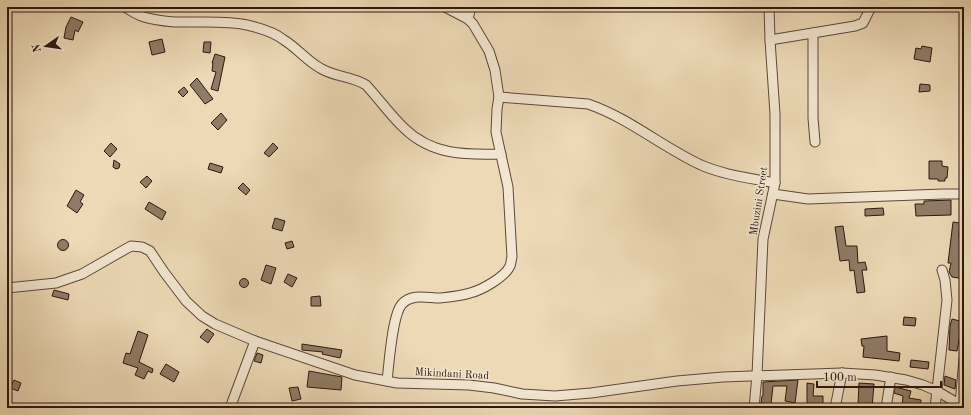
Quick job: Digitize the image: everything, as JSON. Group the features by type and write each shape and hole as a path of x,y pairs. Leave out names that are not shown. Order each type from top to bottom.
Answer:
{"street":[{"path":"125,7 153,19 170,21 228,22 249,25 268,31 284,39 320,68 329,73 366,85 405,130 428,146 449,152 470,155 501,154"},
{"path":"387,381 395,324 402,304 408,299 416,297 439,298 471,293 505,274 510,266 512,250 510,206 508,187 496,132 499,97 495,70 488,52 473,24 468,19 445,7"},
{"path":"468,19 472,7"},
{"name":"Mbuzini Street","path":"754,408 757,375 763,239 775,183 775,130 770,40 770,7"},
{"path":"770,40 860,25 865,20 871,7"},
{"path":"813,33 813,118 815,142"},
{"path":"499,97 588,104 633,125 701,165 714,170 775,183"},
{"path":"773,194 808,199 964,194"},
{"name":"Mikindani Road","path":"7,288 56,283 82,274 131,246 142,247 150,251 186,302 202,316 228,330 255,341 355,375 396,383 469,385 494,388 522,394 554,396 591,393 677,381 757,375 842,373 891,377 923,385 937,391 962,406"},
{"path":"935,408 947,300 946,280 942,270"},
{"path":"230,408 255,341"},
{"path":"962,406 964,359"},
{"path":"835,408 842,373"},
{"path":"886,408 891,377"}],"building":[{"path":"71,17 83,22 78,32 75,30 73,40 64,38 66,27"},
{"path":"162,39 165,52 152,55 149,42"},
{"path":"204,42 211,42 210,53 203,52"},
{"path":"922,46 932,48 930,62 914,59 916,48 921,49"},
{"path":"215,54 225,57 218,91 211,89 216,72 212,71 212,63"},
{"path":"197,78 213,99 205,104 190,85"},
{"path":"920,84 930,85 930,91 919,92"},
{"path":"184,87 188,92 183,97 178,92"},
{"path":"221,113 227,120 218,130 211,123"},
{"path":"111,143 117,149 110,157 104,151"},
{"path":"273,143 278,148 269,157 264,153"},
{"path":"114,160 120,164 119,168 116,169 113,167"},
{"path":"929,161 942,161 942,166 948,167 947,178 945,178 945,181 929,179"},
{"path":"210,163 223,167 221,173 208,169"},
{"path":"147,176 152,181 146,188 140,182"},
{"path":"243,183 250,190 246,195 238,188"},
{"path":"76,190 84,195 80,202 83,204 77,213 67,206"},
{"path":"951,200 951,215 916,216 915,204 924,204 924,201"},
{"path":"149,202 166,212 162,220 145,209"},
{"path":"883,208 884,215 865,216 865,209"},
{"path":"275,218 285,221 282,231 272,228"},
{"path":"953,222 960,223 959,237 964,238 964,279 952,277 949,272 951,263 948,263"},
{"path":"843,226 846,246 857,246 858,263 865,262 867,270 862,270 865,292 857,293 854,270 850,271 849,260 840,261 835,227"},
{"path":"61,240 65,240 67,241 67,249 61,250 58,247 58,243"},
{"path":"292,241 294,247 287,249 285,243"},
{"path":"266,265 276,268 271,284 261,280"},
{"path":"288,274 297,278 292,287 284,282"},
{"path":"244,278 249,283 244,288 239,283"},
{"path":"54,290 69,294 68,300 52,296"},
{"path":"320,296 321,306 311,306 311,297"},
{"path":"904,317 916,318 915,326 903,325"},
{"path":"952,319 960,321 959,329 961,329 957,351 949,350 950,326"},
{"path":"207,329 214,334 208,343 200,337"},
{"path":"138,331 148,335 139,362 153,369 152,373 148,371 144,379 135,375 138,368 123,363 126,353 130,354"},
{"path":"887,336 887,351 900,353 899,361 863,357 864,346 862,346 861,339"},
{"path":"302,344 342,350 340,358 322,354 323,352 302,350"},
{"path":"257,353 263,355 261,363 254,361"},
{"path":"911,360 929,362 928,369 910,367"},
{"path":"166,364 179,372 174,382 160,374"},
{"path":"309,371 342,377 341,390 307,387"},
{"path":"945,376 956,380 955,389 944,385"},
{"path":"14,380 21,383 18,391 10,388"},
{"path":"798,380 795,403 785,401 787,386 773,386 771,404 761,403 763,396 763,382"},
{"path":"807,383 814,384 813,396 823,396 823,408 807,408"},
{"path":"859,383 874,384 872,408 865,408 865,406 858,405"},
{"path":"298,387 301,399 292,401 289,388"},
{"path":"895,387 911,391 909,398 921,400 920,408 902,408 903,396 894,393"}]}
